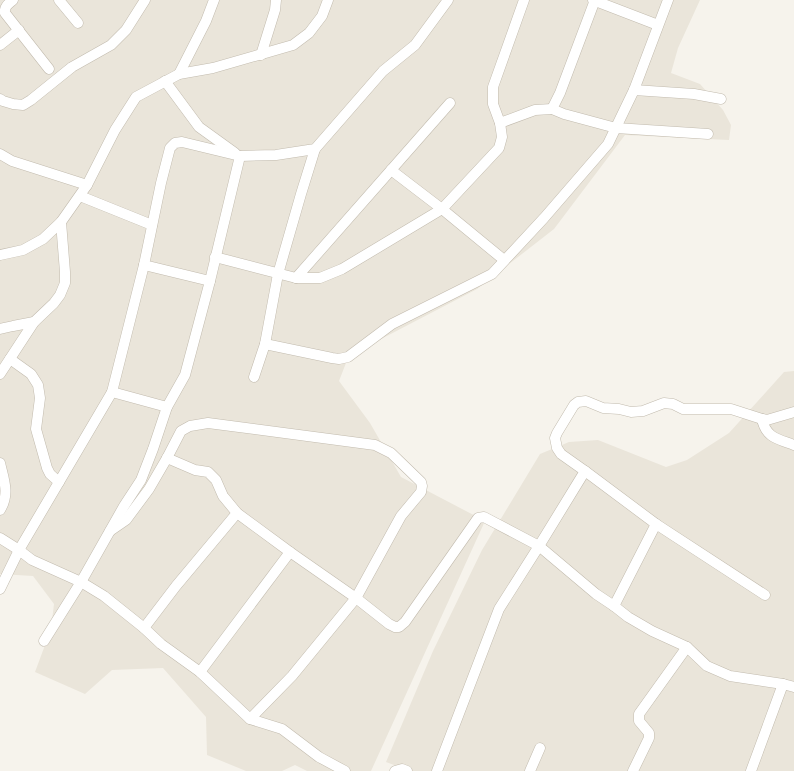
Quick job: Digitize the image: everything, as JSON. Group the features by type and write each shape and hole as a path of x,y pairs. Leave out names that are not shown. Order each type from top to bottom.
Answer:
{"street":[{"path":"13,0 4,10 5,13 49,69"},
{"path":"59,0 78,23"},
{"path":"1,101 23,105 72,67 111,45 126,30 145,0"},
{"path":"179,74 206,20 214,0"},
{"path":"262,55 275,10 276,0"},
{"path":"0,256 23,250 43,239 62,222 88,185 114,130 136,97 179,74 212,68 293,45 309,33 322,16 328,0"},
{"path":"254,377 265,344 278,274 315,149 383,71 415,45 448,0"},
{"path":"215,257 296,278 320,278 342,269 442,209 499,148 502,137 500,122 493,104 493,87 524,0"},
{"path":"552,109 560,94 595,0 658,25"},
{"path":"265,344 332,358 339,359 348,357 392,324 492,274 544,218 608,144 634,90 668,0"},
{"path":"0,45 19,30"},
{"path":"165,81 199,127 240,156"},
{"path":"634,90 694,94 721,99"},
{"path":"296,278 450,103"},
{"path":"500,122 535,110 552,109 564,114 616,128 708,134"},
{"path":"0,589 19,550 112,392 144,265 170,148 175,143 182,142 240,156 276,155 315,149"},
{"path":"0,154 12,161 88,185"},
{"path":"44,641 81,582 124,506 141,480 167,407 185,375 240,156"},
{"path":"391,170 442,209 504,260"},
{"path":"80,196 152,225"},
{"path":"0,374 34,322 54,303 60,295 64,283 65,272 62,222"},
{"path":"144,265 210,280"},
{"path":"0,329 34,322"},
{"path":"10,359 31,374 38,385 40,398 36,429 46,468 59,482"},
{"path":"112,392 167,407"},
{"path":"765,595 656,524 561,454 555,443 555,438 574,405 578,402 586,401 603,408 619,409 631,412 643,411 664,403 673,404 683,409 731,409 767,420 794,412"},
{"path":"762,419 763,427 767,433 794,445"},
{"path":"110,532 126,520 149,489 181,431 190,426 208,423 375,445 391,452 421,482 421,492 401,516 356,598 292,676 250,719"},
{"path":"167,458 195,470 208,472 216,480 223,496 238,513 395,627 399,627 405,622 478,518 484,517 540,546 596,594 628,617 652,631 688,647 708,666 730,676 794,687"},
{"path":"0,463 6,487 4,504 0,510"},
{"path":"437,771 499,609 540,546 585,471"},
{"path":"144,628 176,586 238,513"},
{"path":"614,606 656,524"},
{"path":"0,538 32,560 81,582 104,596 144,628 161,644 200,672 250,719 282,728 319,756 345,771"},
{"path":"200,672 290,552"},
{"path":"633,771 649,738 649,733 639,721 639,714 688,647"},
{"path":"751,771 783,684"},
{"path":"530,771 540,748"},
{"path":"395,771 402,769 407,771"}],"shaded area":[{"path":"0,0 700,0 678,48 671,73 700,84 723,110 731,125 729,140 625,135 554,229 477,289 360,350 346,363 339,381 370,423 401,477 485,521 371,771 307,771 295,765 282,771 246,771 207,755 206,717 163,668 112,670 85,694 35,672 51,629 54,604 33,576 0,574"},
{"path":"794,371 794,771 410,771 386,762 433,651 482,550 540,454 569,442 598,440 666,467 687,460 729,433 784,372"}]}
